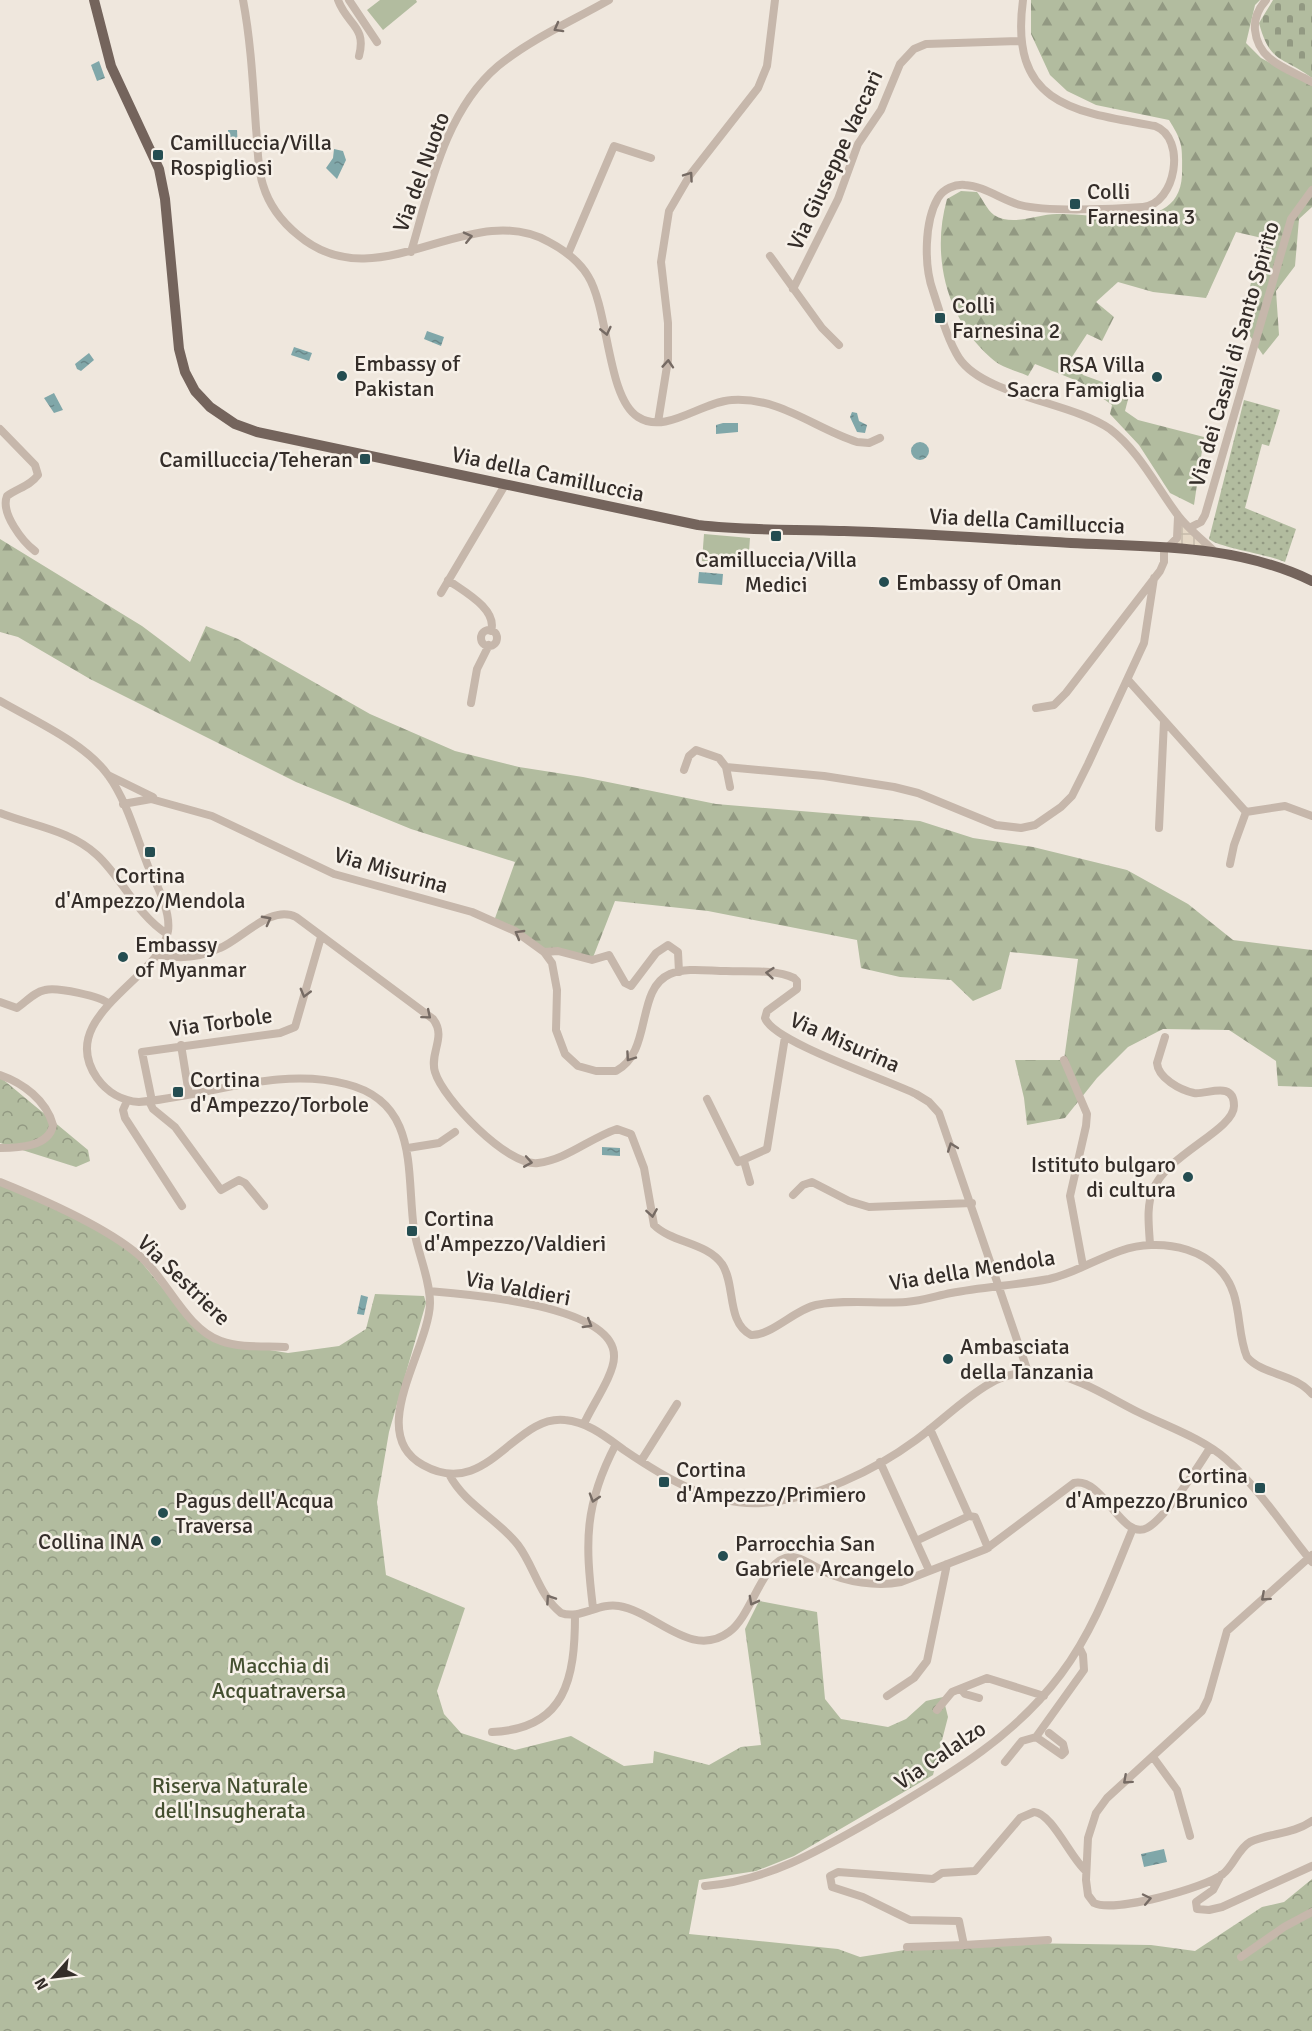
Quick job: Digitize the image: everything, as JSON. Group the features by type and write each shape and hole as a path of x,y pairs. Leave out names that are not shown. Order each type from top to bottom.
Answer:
{"main road":[{"name":"Via della Camilluccia","path":"94,0 111,66 159,169 166,207 179,350 185,372 195,391 222,416 249,429 642,515 731,529 845,531 1215,552 1272,563 1312,581"}],"street":[{"path":"243,0 260,176 277,213 294,232 313,247 340,256 375,259 485,233 511,231 539,237 568,254 583,269 596,291 625,404 638,417 651,424 669,422 709,405 741,400 782,407 857,442 868,442 880,438"},
{"path":"338,0 344,14 361,35 363,42 359,56"},
{"path":"349,0 377,42"},
{"name":"Via del Nuoto","path":"411,252 447,139 462,110 479,86 516,52 609,0"},
{"path":"658,422 668,360 668,323 661,262 667,218 690,175 758,88 767,66 775,0"},
{"path":"1023,0 1021,41 1027,63 1036,79 1060,103 1085,114 1155,126 1165,132 1172,141 1173,151 1167,191 1157,202 1143,207 1034,207 1012,202 972,186 953,187 939,196 933,210 926,254 930,282 955,350 970,370 998,385 1085,417 1111,430 1143,465 1178,517 1215,552"},
{"path":"1266,0 1256,19 1259,47 1269,59 1312,82"},
{"name":"Via Giuseppe Vaccari","path":"793,289 838,200 858,144 881,110 904,58 914,49 926,44 1021,41"},
{"path":"568,254 614,146 651,158"},
{"name":"Via dei Casali di Santo Spirito","path":"1191,527 1201,522 1205,515 1291,219 1312,190"},
{"path":"770,256 793,289 839,345"},
{"path":"0,429 35,465 38,475 34,481 8,496 2,502 1,511 17,538 35,551"},
{"path":"441,593 505,485"},
{"path":"1036,708 1051,707 1059,702 1154,578 1163,565 1166,548 1177,538 1178,517"},
{"path":"726,767 824,776 894,787 918,793 996,825 1013,828 1028,827 1061,807 1072,796 1128,680 1147,633 1154,578"},
{"path":"448,580 487,612 493,622 491,631 487,630 482,635 483,642 489,645 477,669 471,703"},
{"path":"1128,680 1246,812"},
{"path":"0,700 83,751 108,774 123,804 163,904 167,919 167,934 156,954 109,1004 92,1028 88,1048 89,1061 104,1087 128,1101 150,1101 289,1079 347,1084 369,1093 383,1104 397,1122 408,1148 414,1231 429,1291 429,1316 400,1410 398,1428 403,1445 413,1458 432,1469 449,1474 475,1468 550,1421 562,1419 584,1424 687,1488 734,1501 754,1503 814,1492 880,1462 930,1429 990,1383 1028,1372 1047,1373 1076,1380 1210,1448 1237,1470 1311,1558 1227,1631 1206,1705 1107,1798 1096,1813 1088,1838 1086,1888 1090,1900 1108,1907 1191,1890 1221,1875"},
{"path":"1159,828 1164,721"},
{"path":"684,770 689,756 696,750 719,758 726,767 730,787"},
{"name":"Via Misurina","path":"108,774 158,800 243,829 334,874 483,916 515,932 544,952"},
{"name":"Via Misurina","path":"123,804 143,799 158,800"},
{"path":"1246,812 1285,806 1312,816"},
{"path":"1230,864 1246,812"},
{"path":"0,813 59,832 87,847 106,865 146,916 167,934"},
{"name":"Via della Mendola","path":"156,954 186,958 211,952 237,939 268,918 281,914 296,917 433,1019 440,1035 434,1064 439,1081 469,1118 513,1158 526,1163 546,1162 617,1129 631,1134 644,1168 654,1225 707,1252 721,1263 732,1290 737,1319 749,1335 760,1334 799,1311 818,1305 914,1301 999,1285 1046,1279 1083,1266 1115,1251 1150,1245 1184,1249 1203,1257 1218,1268 1234,1297 1245,1353 1250,1360 1290,1377 1312,1394"},
{"name":"Via Torbole","path":"150,1101 142,1053 291,1029 297,1023 321,937"},
{"path":"668,945 678,952 680,972 669,975 656,985 638,1042 628,1061 619,1070 604,1072 578,1066 562,1050 556,1030 558,1006 556,976 552,963 544,952 558,951 592,960 609,955 625,983 631,986 656,953 668,945"},
{"name":"Via Misurina","path":"680,972 768,972 794,978 798,985 797,989 784,1001 770,1008 766,1015 768,1025 785,1037 904,1088 929,1102 943,1123 1028,1372"},
{"path":"0,1002 17,1008 37,993 49,989 99,998 109,1004"},
{"path":"707,1099 737,1161 744,1161 769,1146 785,1037"},
{"path":"1150,1245 1149,1202 1158,1178 1172,1162 1231,1118 1234,1108 1233,1100 1226,1091 1216,1089 1192,1092 1163,1077 1157,1063 1165,1037"},
{"path":"181,1045 189,1094"},
{"path":"1064,1060 1087,1114 1070,1196 1083,1266"},
{"path":"0,1075 21,1083 34,1095 50,1116 53,1128 48,1137 39,1143 0,1148"},
{"path":"128,1101 123,1111 125,1119 182,1206"},
{"path":"150,1101 153,1108 175,1127 221,1190 239,1180 245,1183 264,1206"},
{"path":"408,1148 440,1143 455,1132"},
{"path":"744,1161 750,1182"},
{"name":"Via Sestriere","path":"0,1182 96,1228 142,1258 186,1312 216,1339 242,1345 285,1347"},
{"path":"793,1195 803,1185 812,1182 849,1202 869,1207 972,1203"},
{"name":"Via Valdieri","path":"429,1291 544,1307 568,1314 602,1333 612,1347 614,1361 584,1424"},
{"path":"641,1461 677,1404"},
{"path":"930,1429 969,1516"},
{"path":"593,1608 587,1558 588,1520 604,1467 616,1444"},
{"path":"449,1474 464,1493 517,1544 555,1608 566,1615 575,1615 593,1608 625,1607 683,1636 710,1640 722,1637 739,1624 770,1568 782,1559 794,1557 840,1578 881,1584 901,1582 988,1548 1066,1487 1077,1482 1093,1488 1133,1528 1145,1529 1153,1524 1182,1490 1210,1448"},
{"path":"880,1462 929,1570"},
{"path":"916,1541 969,1516 975,1517 988,1548"},
{"name":"Via Calalzo","path":"705,1886 774,1871 838,1840 971,1761 1044,1696 1079,1647 1095,1620 1133,1528"},
{"path":"887,1696 914,1678 927,1661 947,1564"},
{"path":"492,1732 517,1731 532,1725 545,1717 559,1701 567,1685 575,1615"},
{"path":"1005,1762 1022,1742 1036,1737 1084,1670 1085,1664 1079,1647"},
{"path":"937,1710 948,1695 993,1678 1044,1696"},
{"path":"961,1689 965,1694 980,1698"},
{"path":"1036,1737 1062,1755 1065,1752 1063,1744 1049,1733"},
{"path":"1153,1757 1177,1790 1190,1836"},
{"path":"964,1945 959,1922 909,1920 863,1897 832,1887 830,1876 838,1872 933,1879 942,1873 975,1871 1020,1818 1034,1812 1046,1816 1078,1864 1086,1871"},
{"path":"1312,1821 1304,1827 1251,1842 1221,1875 1213,1890 1196,1902 1197,1909 1209,1910 1222,1907 1312,1866"},
{"path":"1241,1957 1284,1927 1312,1912"},
{"path":"907,1947 1048,1940"}],"green space":[{"path":"380,0 416,0 417,2 383,30 367,10"},
{"path":"1031,0 1260,0 1255,5 1246,43 1261,58 1312,86 1312,207 1299,219 1295,266 1276,291 1279,335 1263,355 1241,323 1262,238 1236,232 1206,298 1153,292 1118,282 1096,302 1114,317 1102,341 1087,334 1072,357 1083,375 1130,392 1125,411 1138,420 1204,437 1194,505 1170,493 1139,445 1110,414 1112,405 1080,382 1035,364 1028,376 991,358 963,324 946,285 942,264 942,221 947,199 961,191 977,192 991,213 1009,220 1057,214 1132,217 1151,214 1166,207 1177,194 1182,175 1182,152 1180,141 1169,120 1096,105 1067,91 1050,75 1031,34"},
{"path":"1273,0 1312,0 1312,78 1278,58 1263,36 1259,23"},
{"path":"1244,400 1280,410 1269,446 1262,444 1245,508 1296,529 1285,562 1209,539"},
{"path":"704,534 750,538 748,565 702,561"},
{"path":"0,539 142,626 190,662 206,626 238,639 370,714 455,751 519,767 583,777 716,804 920,821 973,838 1033,847 1127,870 1188,904 1233,940 1312,950 1312,1087 1278,1086 1276,1061 1229,1030 1163,1029 1128,1047 1097,1078 1065,1118 1027,1125 1024,1098 1015,1060 1064,1060 1078,959 1010,952 1001,989 973,1001 951,980 900,977 861,968 857,940 708,911 615,901 592,960 544,952 494,921 515,862 411,829 296,782 90,679 18,637 0,632"},
{"path":"0,1077 88,1150 90,1161 76,1167 0,1143"},
{"name":"Riserva Naturale dell'Insugherata","path":"0,1182 113,1237 138,1258 188,1319 219,1342 288,1353 339,1346 366,1329 375,1294 424,1296 426,1303 389,1432 377,1502 386,1575 465,1608 437,1691 444,1714 461,1733 515,1750 571,1736 624,1766 653,1763 654,1751 709,1765 741,1747 761,1745 745,1629 759,1601 817,1612 825,1699 841,1719 888,1727 906,1719 926,1701 943,1697 948,1717 933,1775 794,1856 756,1871 699,1880 689,1934 838,1949 860,1957 956,1942 1151,1945 1195,1951 1262,1907 1284,1902 1312,1879 1312,2031 0,2031"}],"shaded area":[{"path":"1178,517 1215,552 1172,544"}],"water":[{"path":"99,61 105,78 97,81 91,65"},
{"path":"228,130 237,130 238,148 229,148"},
{"path":"334,149 343,151 346,160 337,179 326,168 333,158"},
{"path":"427,331 444,337 441,346 424,339"},
{"path":"294,347 312,353 309,361 291,355"},
{"path":"89,353 94,360 81,371 77,369 75,364"},
{"path":"54,393 63,410 54,413 44,398"},
{"path":"852,412 857,413 859,421 867,425 865,433 857,432 850,417"},
{"path":"738,423 738,432 716,434 716,425"},
{"path":"920,442 926,445 929,451 926,457 920,460 914,457 911,451 914,445"},
{"path":"699,572 723,574 722,585 698,583"},
{"path":"602,1147 620,1148 620,1156 602,1155"},
{"path":"361,1295 368,1297 364,1315 357,1314"},
{"path":"1164,1849 1167,1862 1144,1867 1141,1854"}],"place":[{"name":"Camilluccia/Villa Rospigliosi","path":"158,155"},
{"name":"Colli Farnesina 3","path":"1075,204"},
{"name":"Colli Farnesina 2","path":"940,318"},
{"name":"Embassy of Pakistan","path":"342,376"},
{"name":"RSA Villa Sacra Famiglia","path":"1157,377"},
{"name":"Camilluccia/Teheran","path":"365,459"},
{"name":"Camilluccia/Villa Medici","path":"776,536"},
{"name":"Embassy of Oman","path":"884,582"},
{"name":"Cortina d'Ampezzo/Mendola","path":"150,852"},
{"name":"Embassy of Myanmar","path":"123,957"},
{"name":"Cortina d'Ampezzo/Torbole","path":"178,1092"},
{"name":"Istituto bulgaro di cultura","path":"1188,1177"},
{"name":"Cortina d'Ampezzo/Valdieri","path":"412,1231"},
{"name":"Ambasciata della Tanzania","path":"948,1359"},
{"name":"Cortina d'Ampezzo/Primiero","path":"664,1482"},
{"name":"Cortina d'Ampezzo/Brunico","path":"1260,1488"},
{"name":"Pagus dell'Acqua Traversa","path":"163,1513"},
{"name":"Collina INA","path":"156,1541"},
{"name":"Parrocchia San Gabriele Arcangelo","path":"723,1556"}],"park label":[{"name":"Macchia di Acquatraversa","path":"279,1678"}]}
